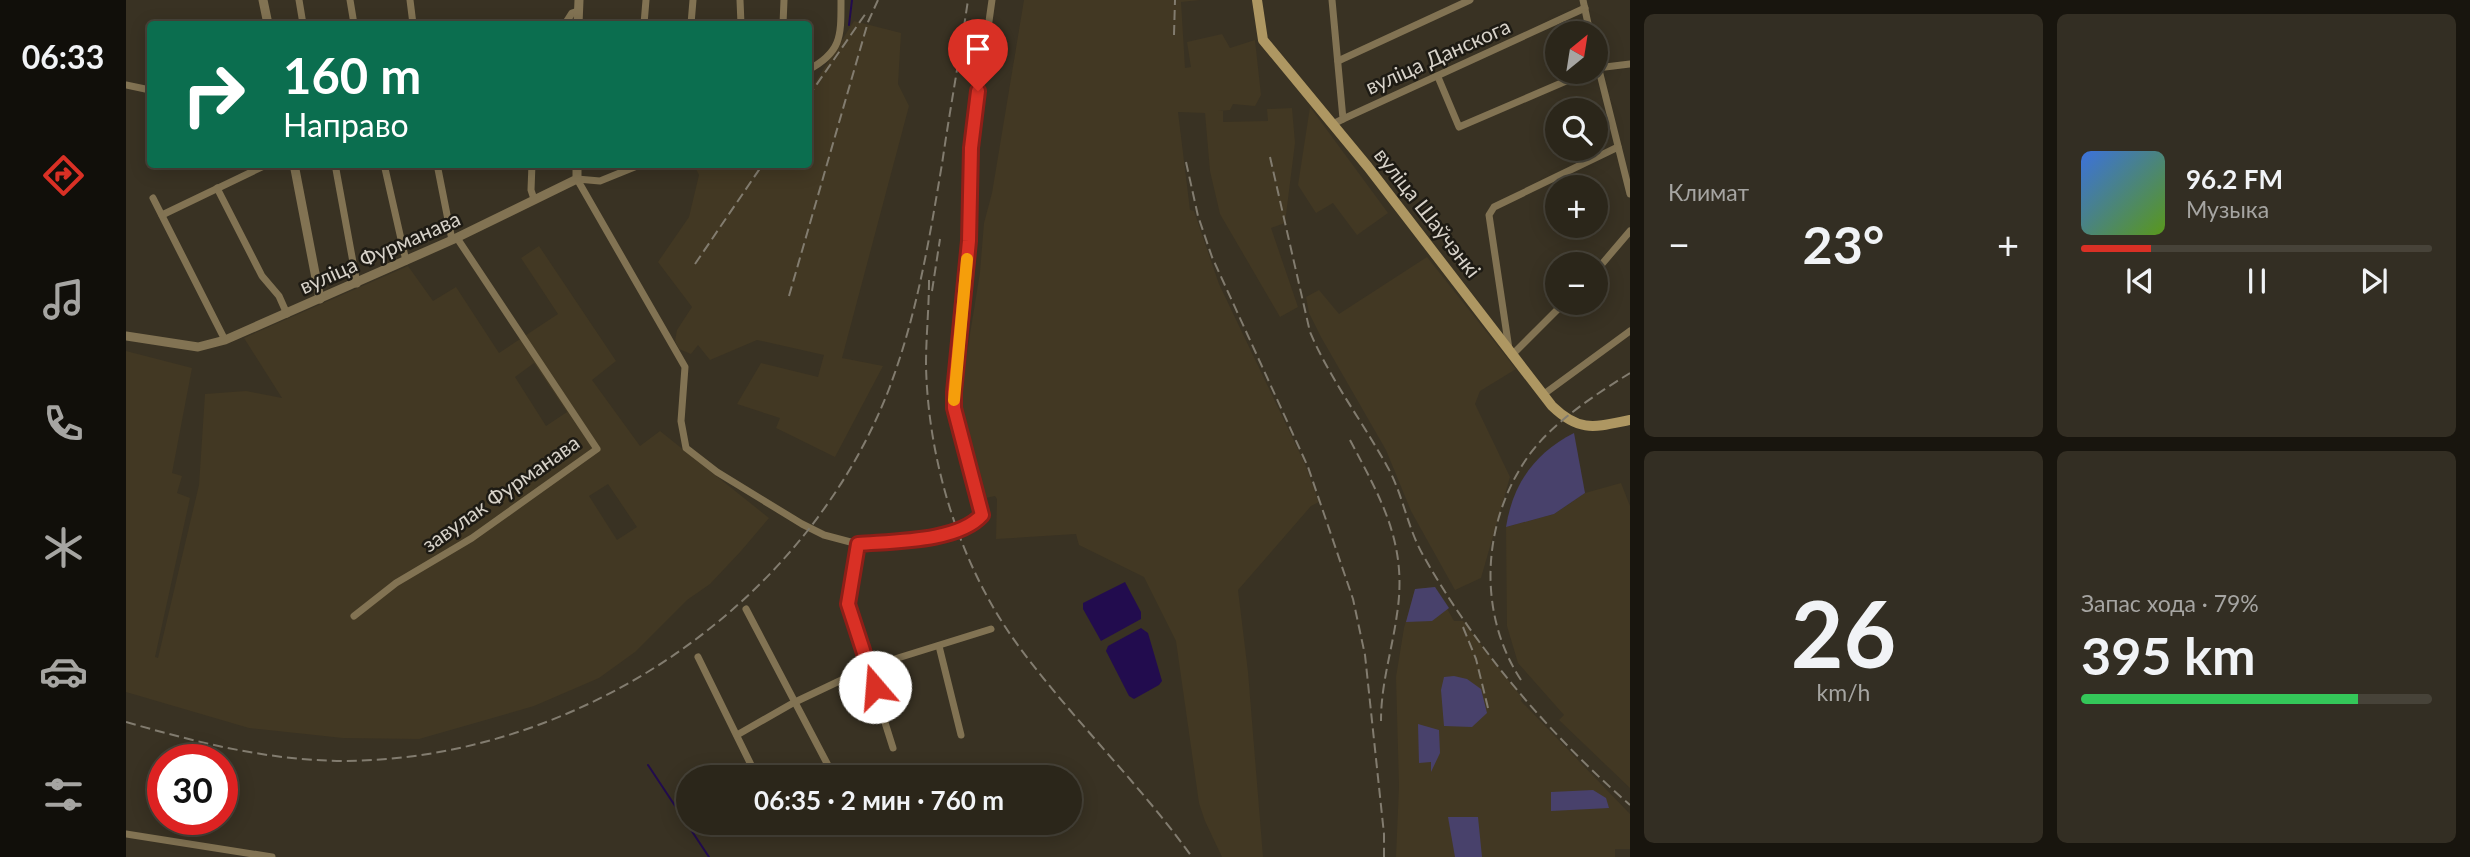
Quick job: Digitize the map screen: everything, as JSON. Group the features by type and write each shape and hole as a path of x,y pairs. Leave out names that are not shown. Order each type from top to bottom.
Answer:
{"main road":[{"name":"вуліца Шаўчэнкі","path":"1257,0 1264,40 1333,124 1552,406 1574,424 1598,426 1630,420"}],"street":[{"path":"263,0 267,21"},
{"path":"299,0 302,21"},
{"path":"350,0 354,21"},
{"path":"410,0 413,21"},
{"path":"578,21 579,0"},
{"path":"643,21 646,0"},
{"path":"691,21 693,0"},
{"path":"740,0 741,21"},
{"path":"783,21 784,0"},
{"path":"812,68 824,62 838,46 842,0"},
{"path":"577,168 577,179 685,367 681,421 686,448 717,472 802,524 824,535 858,544 922,538 974,524 982,515 954,408 954,376 969,241 971,148 992,0"},
{"path":"1332,0 1343,119 1333,124"},
{"path":"1338,61 1470,0"},
{"name":"вуліца Данскога","path":"1343,119 1438,77 1584,4"},
{"path":"567,21 572,13 578,11"},
{"path":"1608,64 1630,64"},
{"path":"1438,77 1460,127 1559,84"},
{"path":"1602,84 1630,194"},
{"path":"126,85 147,89"},
{"path":"1511,351 1489,215 1494,206 1618,147"},
{"path":"162,215 260,168"},
{"path":"295,168 320,299"},
{"path":"336,168 357,284"},
{"path":"385,168 406,261"},
{"path":"438,168 455,239"},
{"path":"532,168 531,190 534,199"},
{"name":"вуліца Фурманава","path":"126,336 198,347 225,341 455,239 577,179 600,181 624,169"},
{"path":"217,188 262,276 279,296 287,314"},
{"path":"153,198 225,341"},
{"path":"1608,257 1630,231"},
{"name":"завулак Фурманава","path":"354,616 396,583 472,538 597,449 455,239"},
{"path":"1511,351 1551,315"},
{"path":"1544,394 1630,331"},
{"path":"858,544 848,604 893,748"},
{"path":"746,610 793,703 829,765"},
{"path":"737,735 793,703 869,667 991,629"},
{"path":"939,646 961,735"},
{"path":"698,657 751,765"},
{"path":"126,834 272,857"},
{"path":"205,857 207,847"}],"shaded area":[{"path":"1024,0 1200,0 1181,2 1185,68 1191,67 1187,42 1222,34 1230,48 1255,40 1261,95 1255,106 1233,104 1230,110 1218,111 1223,111 1223,122 1268,121 1267,109 1292,108 1295,143 1285,223 1271,228 1298,307 1280,317 1220,214 1210,171 1205,113 1178,112 1190,210 1194,211 1219,284 1305,464 1319,502 1311,506 1238,590 1248,672 1263,857 1222,857 1205,821 1199,803 1176,641 1144,577 1079,545 1076,534 996,539 997,499 995,496 981,499 965,435 960,396 980,272 984,223 992,193"},
{"path":"854,21 901,33 898,84 909,106 842,358 883,366 835,457 776,428 780,418 737,404 761,363 818,377 824,355 757,340 710,360 698,345 691,354 679,349 675,341 677,330 692,307 658,262 689,217 699,175 696,168 812,168 812,87"},
{"path":"1310,107 1388,213 1357,235 1333,203 1316,213 1298,185"},
{"path":"539,246 616,361 592,380 640,446 660,431 769,518 741,551 710,584 687,600 635,652 599,678 534,706 419,739 343,738 249,728 126,692 126,351 192,368 172,473 182,476 177,493 190,498 155,657 158,658 199,485 205,394 246,391 282,398 244,338 408,266 433,301 456,287 499,353 558,314 521,258","holes":["534,363 567,412 546,426 515,377","608,484 637,527 617,540 589,496"]},
{"path":"1427,257 1516,369 1480,391 1475,404 1510,477 1481,578 1455,590 1411,511 1386,450 1321,337 1309,313 1306,297 1319,290 1339,314"},
{"path":"1574,433 1585,493 1554,514 1506,527 1514,497 1528,471 1548,450"},
{"path":"1621,483 1630,506 1630,788 1559,720 1564,715 1518,663 1507,626 1506,527 1554,514 1585,493"},
{"path":"1125,582 1141,612 1141,619 1101,641 1083,609 1083,603"},
{"path":"1435,587 1454,621 1463,621 1522,698 1521,701 1630,814 1630,849 1615,849 1615,857 1396,857 1399,786 1396,677 1404,628 1415,589"},
{"path":"1435,587 1449,608 1432,621 1406,622 1415,589"},
{"path":"1141,628 1148,633 1162,681 1134,699 1129,696 1106,651 1108,646"},
{"path":"1444,677 1467,679 1481,689 1487,713 1472,727 1444,726 1441,690"},
{"path":"1418,724 1439,730 1440,753 1431,772 1431,762 1419,763"},
{"path":"1593,790 1606,798 1609,808 1551,811 1551,792"},
{"path":"1448,817 1478,817 1482,857 1455,857"}],"waterway":[{"path":"849,25 852,0"},
{"path":"648,765 709,857"}],"railway":[{"path":"789,296 868,22 878,0"},
{"path":"126,722 208,744 290,758 347,761 433,753 518,732 598,699 674,655 742,601 802,538 851,467 889,389 915,306 927,250 968,0"},
{"path":"1174,35 1175,0"},
{"path":"812,91 866,13"},
{"path":"1270,157 1310,332 1392,477 1423,555 1466,623 1516,689 1571,749 1630,805"},
{"path":"1186,162 1198,216 1212,257 1308,467 1353,599 1365,655 1384,834 1384,857"},
{"path":"695,264 760,168"},
{"path":"932,291 940,239"},
{"path":"929,280 926,365 928,402 941,477 965,550 999,617 1020,648 1192,857"},
{"path":"1521,680 1507,654 1497,626 1492,597 1494,539 1501,511 1512,483 1527,458 1548,433 1574,411 1630,373"},
{"path":"1350,440 1389,523 1399,566 1397,614 1385,680 1381,721"},
{"path":"1463,627 1476,659 1489,712"}],"slow traffic":[{"path":"954,400 954,376 967,259"}],"route":[{"path":"875,687 848,604 858,544 922,538 958,530 974,524 982,515 954,408 954,376 969,241 971,148 978,91"}]}
